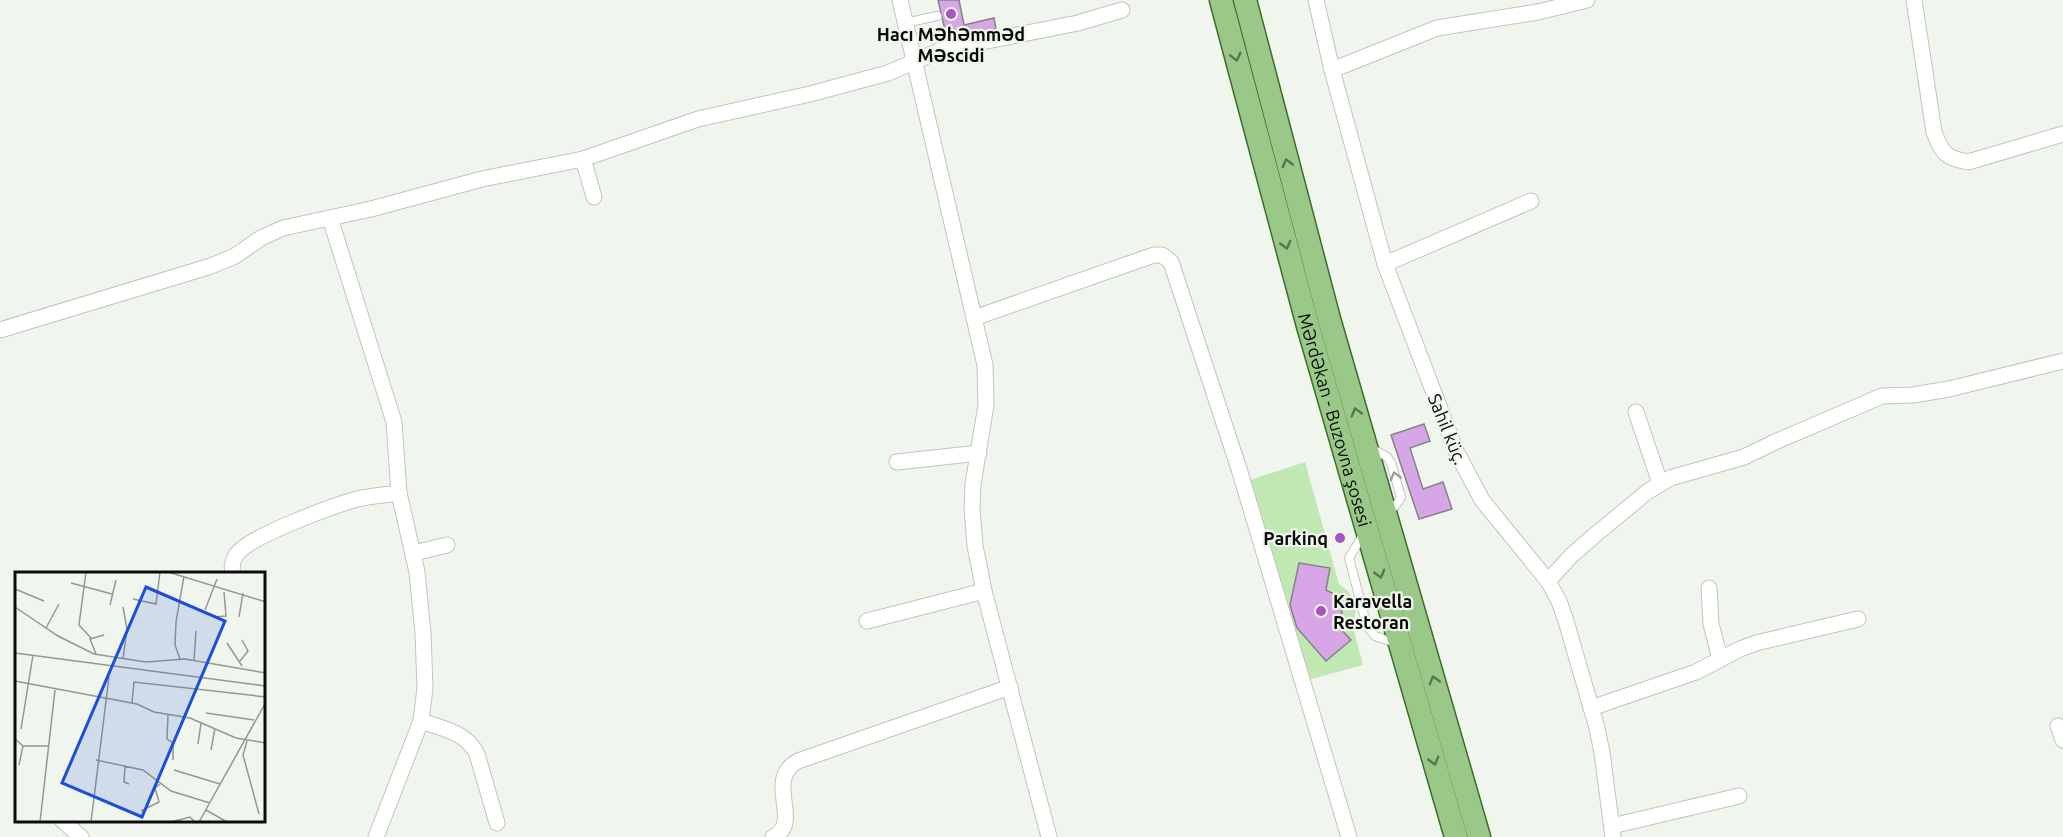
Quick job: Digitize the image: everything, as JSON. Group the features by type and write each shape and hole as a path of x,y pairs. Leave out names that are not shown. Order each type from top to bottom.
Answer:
{"main road":[{"name":"Mərdəkan - Buzovna şosesi","path":"1221,0 1308,326 1456,837"},
{"name":"Mərdəkan - Buzovna şosesi","path":"1245,0 1329,319 1479,837"}],"street":[{"path":"900,0 985,365 987,383 984,425 973,484 975,546 984,591 1049,837"},
{"name":"Sahil küç.","path":"1316,0 1332,70 1385,264 1451,441 1465,472 1482,500 1548,581 1566,621 1602,753 1613,832"},
{"path":"1332,70 1437,28 1538,12 1587,0"},
{"path":"1914,0 1934,132 1941,150 1952,159 1968,162 2063,134"},
{"path":"0,330 211,267 236,256 273,231 482,179 583,159 698,119 810,94 878,75 940,50 1078,23 1122,10"},
{"path":"583,159 594,197"},
{"path":"1385,264 1531,201"},
{"path":"330,218 394,422 399,493 414,554 418,582 425,672 421,721 376,837"},
{"path":"974,318 1154,255 1162,255 1171,262 1239,470 1349,837"},
{"path":"1548,581 1595,535 1660,483 1683,473 1744,457 1882,396 1949,389 2063,361"},
{"path":"1636,412 1660,483"},
{"path":"897,462 979,453"},
{"path":"233,572 231,568 236,555 246,546 309,515 360,499 399,493"},
{"path":"414,554 447,545"},
{"path":"1709,588 1711,624 1720,659"},
{"path":"867,621 984,591"},
{"path":"1591,708 1696,672 1756,643 1858,619"},
{"path":"773,837 784,828 786,819 783,787 788,767 798,761 1010,687"},
{"path":"421,721 465,738 472,745 477,754 497,823"},
{"path":"1613,832 1739,796"},
{"path":"64,822 81,837"}],"lane":[{"path":"905,23 937,16"}],"green space":[{"path":"1305,462 1339,584 1349,592 1356,610 1353,627 1363,665 1308,680 1250,480"}],"building":[{"path":"938,0 959,0 964,25 994,18 996,29 947,39"},
{"path":"1424,424 1430,441 1410,448 1423,489 1443,482 1452,509 1419,519 1391,435"},
{"path":"1299,563 1330,568 1326,590 1338,598 1342,612 1338,626 1351,640 1326,661 1297,628 1290,605"}],"place":[{"name":"Hacı Məhəmməd Məscidi","path":"951,14"},
{"name":"Parkinq","path":"1340,538"},
{"name":"Karavella Restoran","path":"1321,611"}]}
